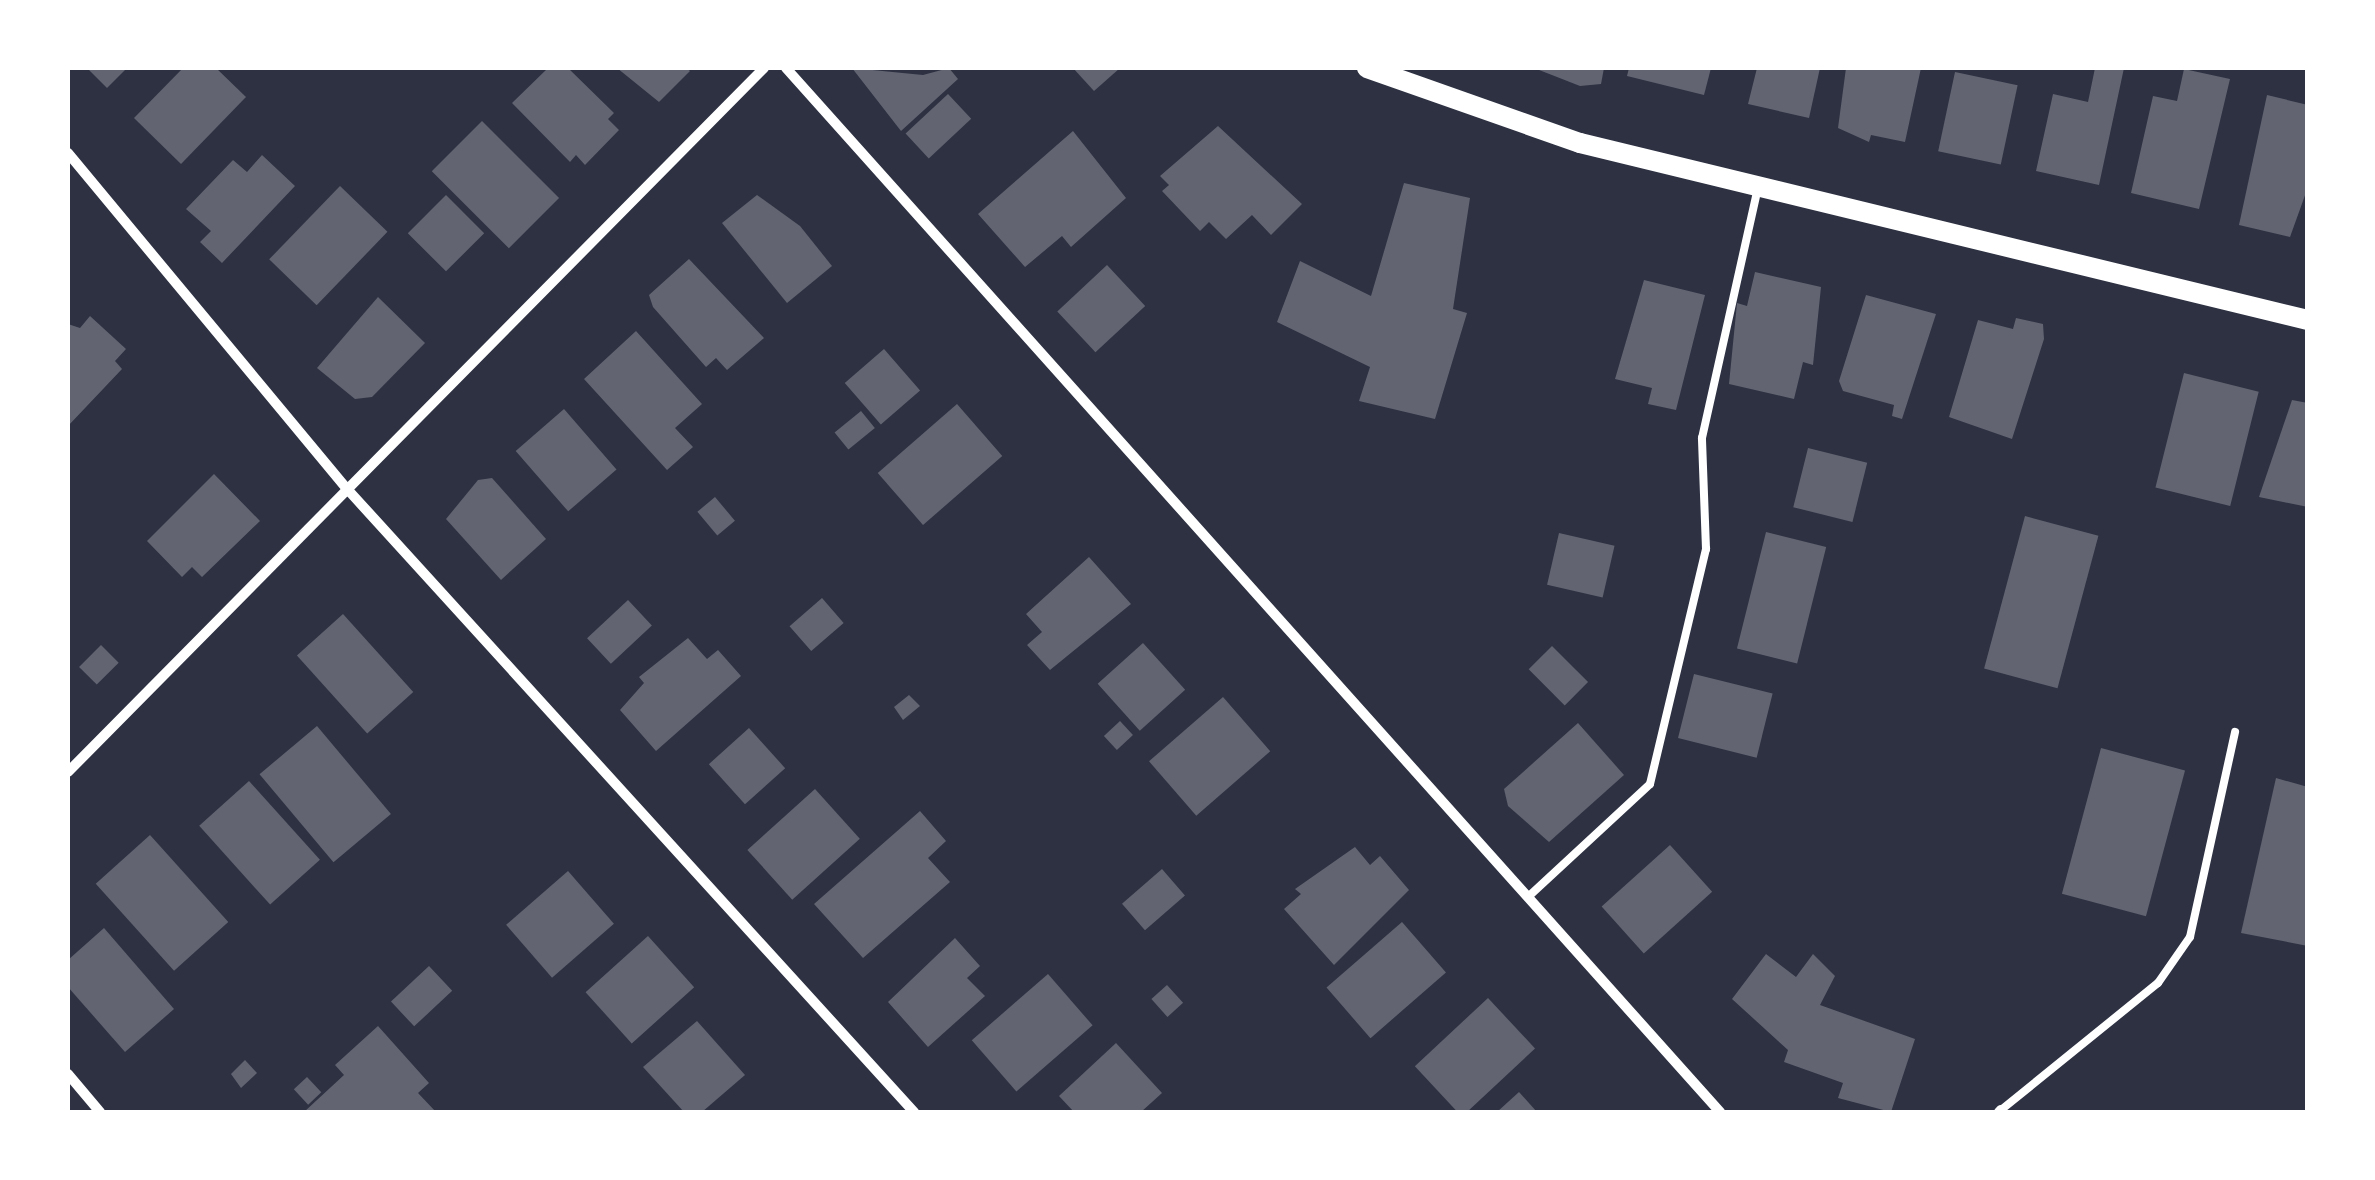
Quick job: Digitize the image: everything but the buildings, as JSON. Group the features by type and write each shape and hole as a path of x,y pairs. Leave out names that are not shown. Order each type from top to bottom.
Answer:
{"main road":[{"path":"1366,68 1580,142 2308,320"}],"street":[{"path":"68,772 764,68"},
{"path":"786,68 1720,1112"},
{"path":"68,153 349,491 914,1112"},
{"path":"68,1074 100,1112"}],"lane":[{"path":"1528,898 1650,784 1706,549 1702,438 1759,184"},
{"path":"2000,1112 2158,983 2190,936 2236,732"}]}
